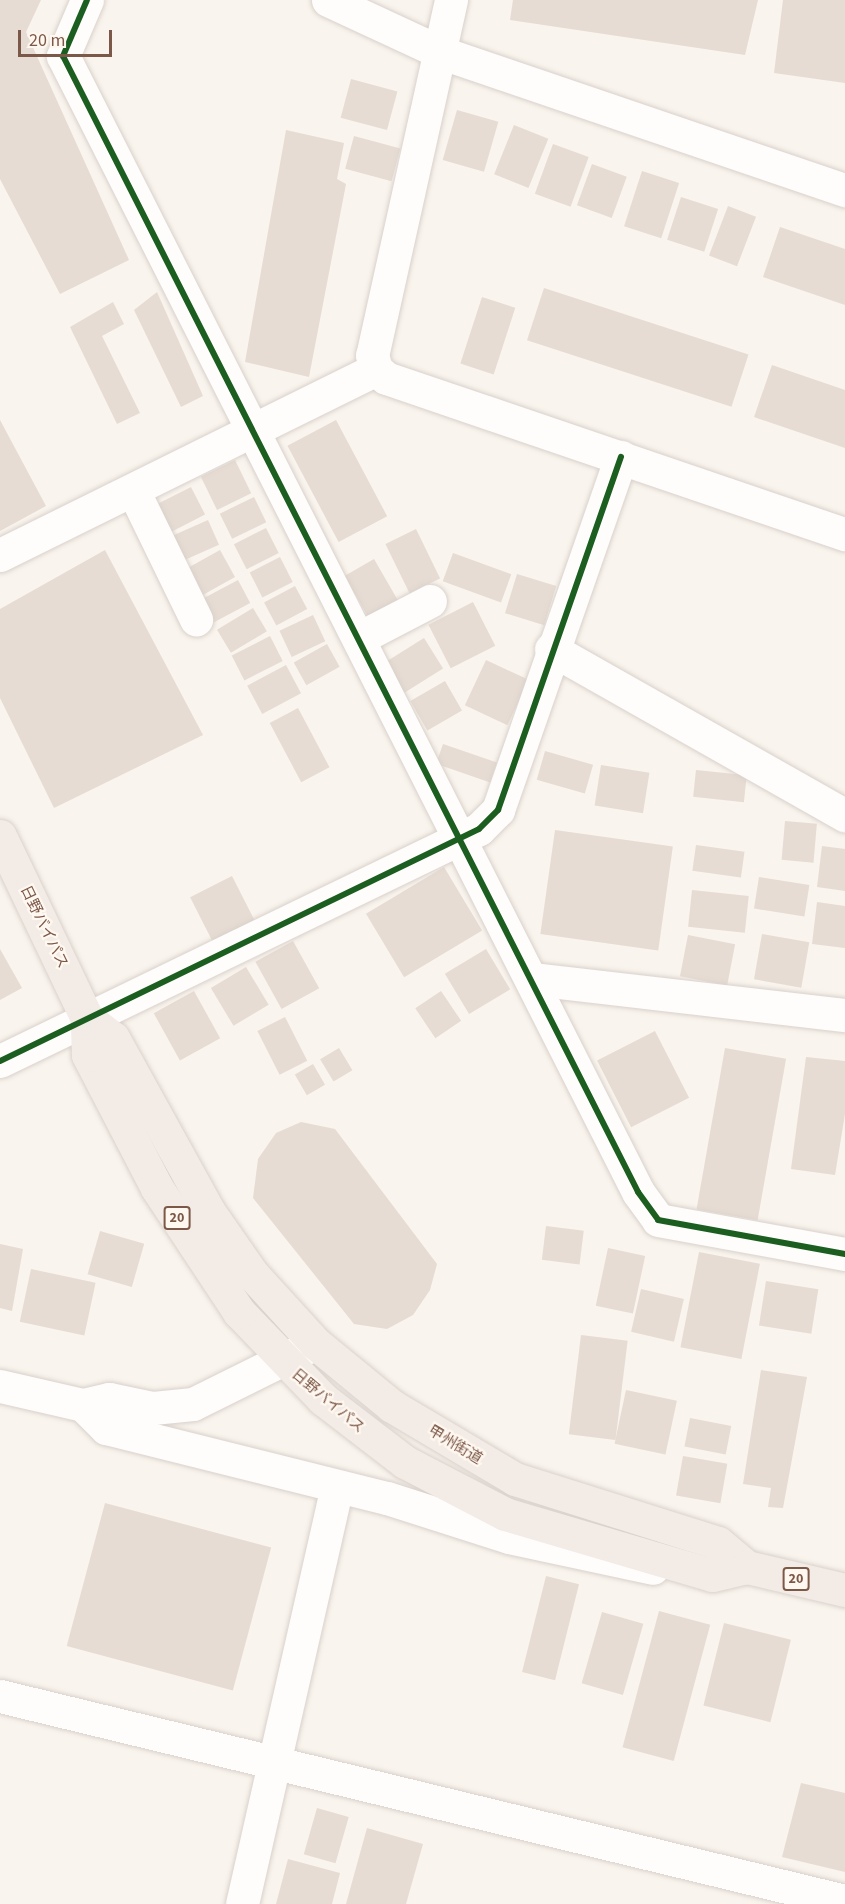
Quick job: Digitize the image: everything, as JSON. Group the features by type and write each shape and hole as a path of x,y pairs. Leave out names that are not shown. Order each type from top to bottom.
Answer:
{"highway":[{"name":"日野バイパス","path":"0,836 87,1018 88,1055 157,1188 234,1304 282,1362 367,1434 443,1485 505,1514 712,1575 747,1567"},
{"name":"日野バイパス","path":"87,1018 113,1038 209,1212 254,1275 315,1343"},
{"name":"甲州街道","path":"315,1343 392,1406 505,1474 718,1543 747,1567 845,1590"}],"street":[{"path":"87,0 63,56 533,979 597,1115 658,1220 845,1254"},
{"path":"328,0 442,53 845,190"},
{"path":"452,0 442,53 372,355 376,369 387,378 845,534"},
{"path":"0,555 376,369"},
{"path":"0,1062 461,838 498,810 551,650 621,457"},
{"path":"133,490 196,619"},
{"path":"360,638 430,601"},
{"path":"551,650 845,815"},
{"path":"533,979 845,1015"},
{"path":"0,1386 83,1405 109,1399 153,1408 193,1404 282,1362 315,1343"},
{"path":"83,1405 106,1428 337,1487 643,1570 671,1564"},
{"path":"242,1904 337,1487"},
{"path":"0,1696 845,1901"}],"building":[{"path":"0,0 41,0 26,32 129,260 60,294 0,179"},
{"path":"513,0 758,0 745,55 510,20"},
{"path":"783,0 845,0 845,83 774,73"},
{"path":"351,79 397,91 387,130 341,118"},
{"path":"457,110 498,122 484,172 443,160"},
{"path":"514,125 548,139 528,188 494,174"},
{"path":"286,130 344,143 337,179 346,184 309,377 245,362"},
{"path":"354,136 400,148 392,181 345,169"},
{"path":"553,144 589,157 571,207 535,194"},
{"path":"592,164 627,177 612,218 577,205"},
{"path":"642,171 679,183 661,238 624,226"},
{"path":"681,197 718,209 704,252 667,240"},
{"path":"728,206 756,217 737,266 709,255"},
{"path":"780,227 845,249 845,305 763,277"},
{"path":"544,288 748,354 731,407 527,340"},
{"path":"157,292 203,396 181,407 134,310"},
{"path":"482,297 515,308 494,374 460,364"},
{"path":"113,302 124,324 102,336 140,413 117,424 70,327"},
{"path":"772,365 845,390 845,448 754,417"},
{"path":"0,420 46,506 0,531"},
{"path":"336,420 387,516 339,542 287,446"},
{"path":"235,460 251,493 217,510 201,477"},
{"path":"191,487 205,515 169,533 154,506"},
{"path":"254,497 266,522 232,539 220,514"},
{"path":"208,520 219,545 181,562 170,537"},
{"path":"266,528 279,553 247,569 234,544"},
{"path":"416,529 440,578 410,593 385,544"},
{"path":"105,550 203,735 54,808 0,698 0,609"},
{"path":"220,550 235,577 200,597 185,569"},
{"path":"453,553 511,574 501,602 443,581"},
{"path":"280,557 293,582 262,597 250,572"},
{"path":"374,559 399,602 370,619 345,576"},
{"path":"517,574 556,586 544,625 505,613"},
{"path":"238,580 250,603 214,622 202,599"},
{"path":"295,586 307,609 276,625 264,602"},
{"path":"473,602 495,646 451,668 428,625"},
{"path":"253,608 267,631 231,653 217,630"},
{"path":"313,615 325,641 292,657 279,631"},
{"path":"270,636 283,661 244,680 232,656"},
{"path":"424,638 443,669 402,694 383,663"},
{"path":"327,644 340,667 306,685 294,662"},
{"path":"486,660 529,680 507,725 465,705"},
{"path":"286,665 301,693 262,714 247,686"},
{"path":"445,681 462,710 427,730 410,701"},
{"path":"298,708 329,767 301,782 270,723"},
{"path":"443,744 497,763 490,782 436,764"},
{"path":"545,751 593,765 585,794 537,780"},
{"path":"601,765 649,773 643,813 595,805"},
{"path":"696,770 747,775 744,802 693,797"},
{"path":"785,821 817,824 813,863 782,860"},
{"path":"555,830 673,847 658,951 540,934"},
{"path":"696,845 745,852 741,878 692,871"},
{"path":"822,846 845,849 845,891 817,887"},
{"path":"444,867 482,930 404,977 366,914"},
{"path":"232,876 254,920 212,941 190,897"},
{"path":"759,877 809,885 804,917 754,909"},
{"path":"692,890 749,896 745,933 688,927"},
{"path":"817,902 845,906 845,948 812,944"},
{"path":"762,934 809,942 801,988 754,979"},
{"path":"688,935 735,944 727,985 680,976"},
{"path":"293,941 319,988 282,1009 255,962"},
{"path":"0,949 22,988 0,1000"},
{"path":"486,949 510,989 469,1014 445,974"},
{"path":"246,967 269,1005 234,1026 211,988"},
{"path":"194,991 220,1038 180,1061 154,1013"},
{"path":"441,991 461,1021 435,1038 415,1008"},
{"path":"285,1017 307,1061 280,1075 257,1031"},
{"path":"655,1031 689,1098 631,1127 597,1061"},
{"path":"339,1048 352,1070 334,1082 320,1059"},
{"path":"725,1048 786,1059 758,1220 697,1210"},
{"path":"806,1057 845,1061 845,1114 835,1175 791,1169"},
{"path":"313,1064 325,1085 307,1095 295,1074"},
{"path":"301,1122 335,1129 437,1264 430,1290 413,1315 387,1329 354,1324 253,1198 258,1159 276,1133"},
{"path":"546,1226 584,1231 580,1264 542,1260"},
{"path":"100,1231 144,1244 132,1287 88,1274"},
{"path":"0,1244 23,1249 12,1311 0,1308"},
{"path":"608,1248 645,1256 633,1314 596,1306"},
{"path":"699,1252 760,1264 741,1359 680,1347"},
{"path":"31,1269 96,1283 84,1336 20,1322"},
{"path":"766,1281 818,1289 811,1334 759,1325"},
{"path":"641,1289 684,1299 674,1342 631,1332"},
{"path":"581,1335 628,1341 615,1440 569,1434"},
{"path":"761,1370 807,1377 783,1508 768,1507 771,1488 743,1484"},
{"path":"626,1390 677,1401 665,1455 615,1444"},
{"path":"690,1418 731,1426 726,1454 684,1446"},
{"path":"683,1456 727,1464 720,1503 676,1495"},
{"path":"105,1503 271,1548 233,1690 67,1646"},
{"path":"546,1576 579,1584 555,1680 522,1672"},
{"path":"659,1611 710,1625 674,1761 623,1747"},
{"path":"602,1612 643,1624 623,1695 582,1683"},
{"path":"724,1623 791,1640 770,1722 703,1705"},
{"path":"801,1783 845,1793 845,1872 782,1857"},
{"path":"317,1808 349,1817 335,1863 304,1854"},
{"path":"367,1828 423,1844 406,1904 346,1904"},
{"path":"288,1859 340,1873 332,1904 276,1904"}],"cycle path":[{"path":"87,0 63,56 638,1192 658,1220 845,1254"},
{"path":"0,1061 479,829 498,810 621,457"}]}
